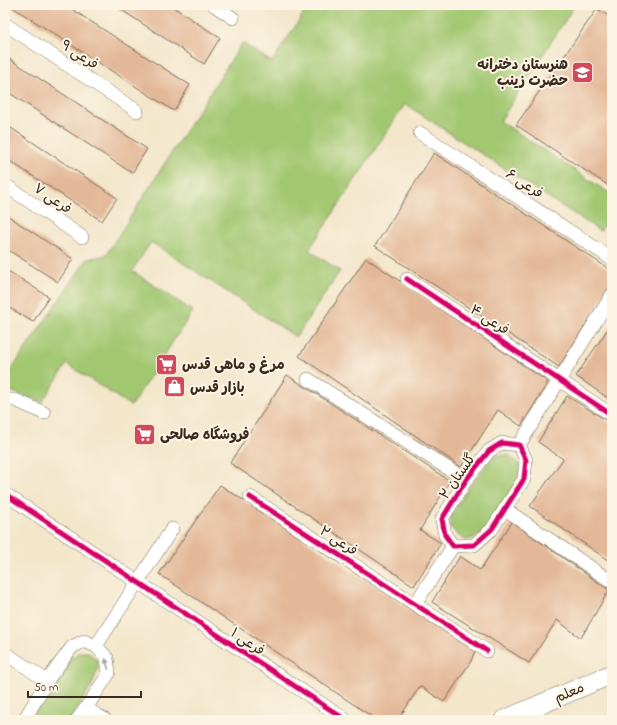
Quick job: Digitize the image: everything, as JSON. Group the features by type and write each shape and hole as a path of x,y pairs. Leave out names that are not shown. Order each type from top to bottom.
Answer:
{"main road":[{"name":"معلم","path":"504,720 533,714 612,674"}],"street":[{"path":"214,5 233,18"},
{"name":"فرعی ۹","path":"5,24 137,111"},
{"name":"فرعی ۶","path":"420,133 612,259"},
{"name":"فرعی ۷","path":"5,185 82,237"},
{"name":"فرعی ۴","path":"407,279 560,379 612,415"},
{"path":"487,651 415,604 454,546 474,546 492,529 505,509 524,479 526,460 519,444 612,295"},
{"name":"گلستان ۲","path":"308,379 466,480"},
{"path":"5,400 15,400 44,413"},
{"name":"گلستان ۲","path":"454,546 445,535 442,519 466,480 489,451 502,443 519,444"},
{"path":"5,494 138,581"},
{"name":"فرعی ۲","path":"250,497 415,604"},
{"path":"505,509 612,582"},
{"path":"96,646 172,529"},
{"name":"فرعی ۱","path":"138,581 346,720"},
{"path":"24,720 47,681 72,646 84,642 96,646 107,658 109,673 77,720"},
{"path":"5,653 47,681"},
{"path":"86,708 105,720"}],"green space":[{"path":"309,5 575,5 500,121 612,195 612,214 600,231 405,104 309,250 340,271 296,337 151,242 132,271 193,311 131,406 67,364 42,402 5,389 5,379 87,259 106,255 242,43 272,62"},
{"path":"509,455 519,464 520,477 487,528 476,537 467,540 460,537 450,527 451,517 466,491 493,457"},
{"path":"79,652 88,652 99,662 93,683 70,720 32,720 35,712 72,657"}],"building":[{"path":"9,5 65,5 190,85 174,111"},
{"path":"114,5 170,5 220,38 204,64"},
{"name":"هنرستان دخترانه حضرت زینب","path":"597,9 612,18 612,188 516,125"},
{"path":"5,56 147,149 132,173 5,90"},
{"path":"5,124 117,198 102,221 5,158"},
{"path":"434,153 612,271 612,283 559,367 375,246"},
{"path":"5,214 73,259 58,282 5,248"},
{"path":"366,258 548,382 521,426 498,410 461,467 299,356"},
{"path":"5,269 49,297 33,322 5,305"},
{"path":"612,323 612,401 576,376"},
{"path":"287,375 450,481 420,530 441,543 414,586 230,463"},
{"path":"567,396 612,424 612,563 530,506 563,459 538,442"},
{"path":"220,485 475,651 471,661 444,702 420,686 398,720 377,720 159,574"},
{"path":"512,522 609,590 581,638 557,620 529,663 432,602 460,556 480,570"}],"cycle path":[{"path":"407,279 612,415"},
{"path":"502,443 519,445 526,460 524,479 492,529 474,545 453,546 445,535 442,519 466,480 489,451 502,443"},
{"path":"5,494 346,720"},
{"path":"250,497 487,651"}],"place":[{"name":"هنرستان دخترانه حضرت زینب","path":"583,72"},
{"name":"مرغ و ماهی قدس","path":"166,364"},
{"name":"بازار قدس","path":"175,387"},
{"name":"فروشگاه صالحی","path":"144,434"}]}
